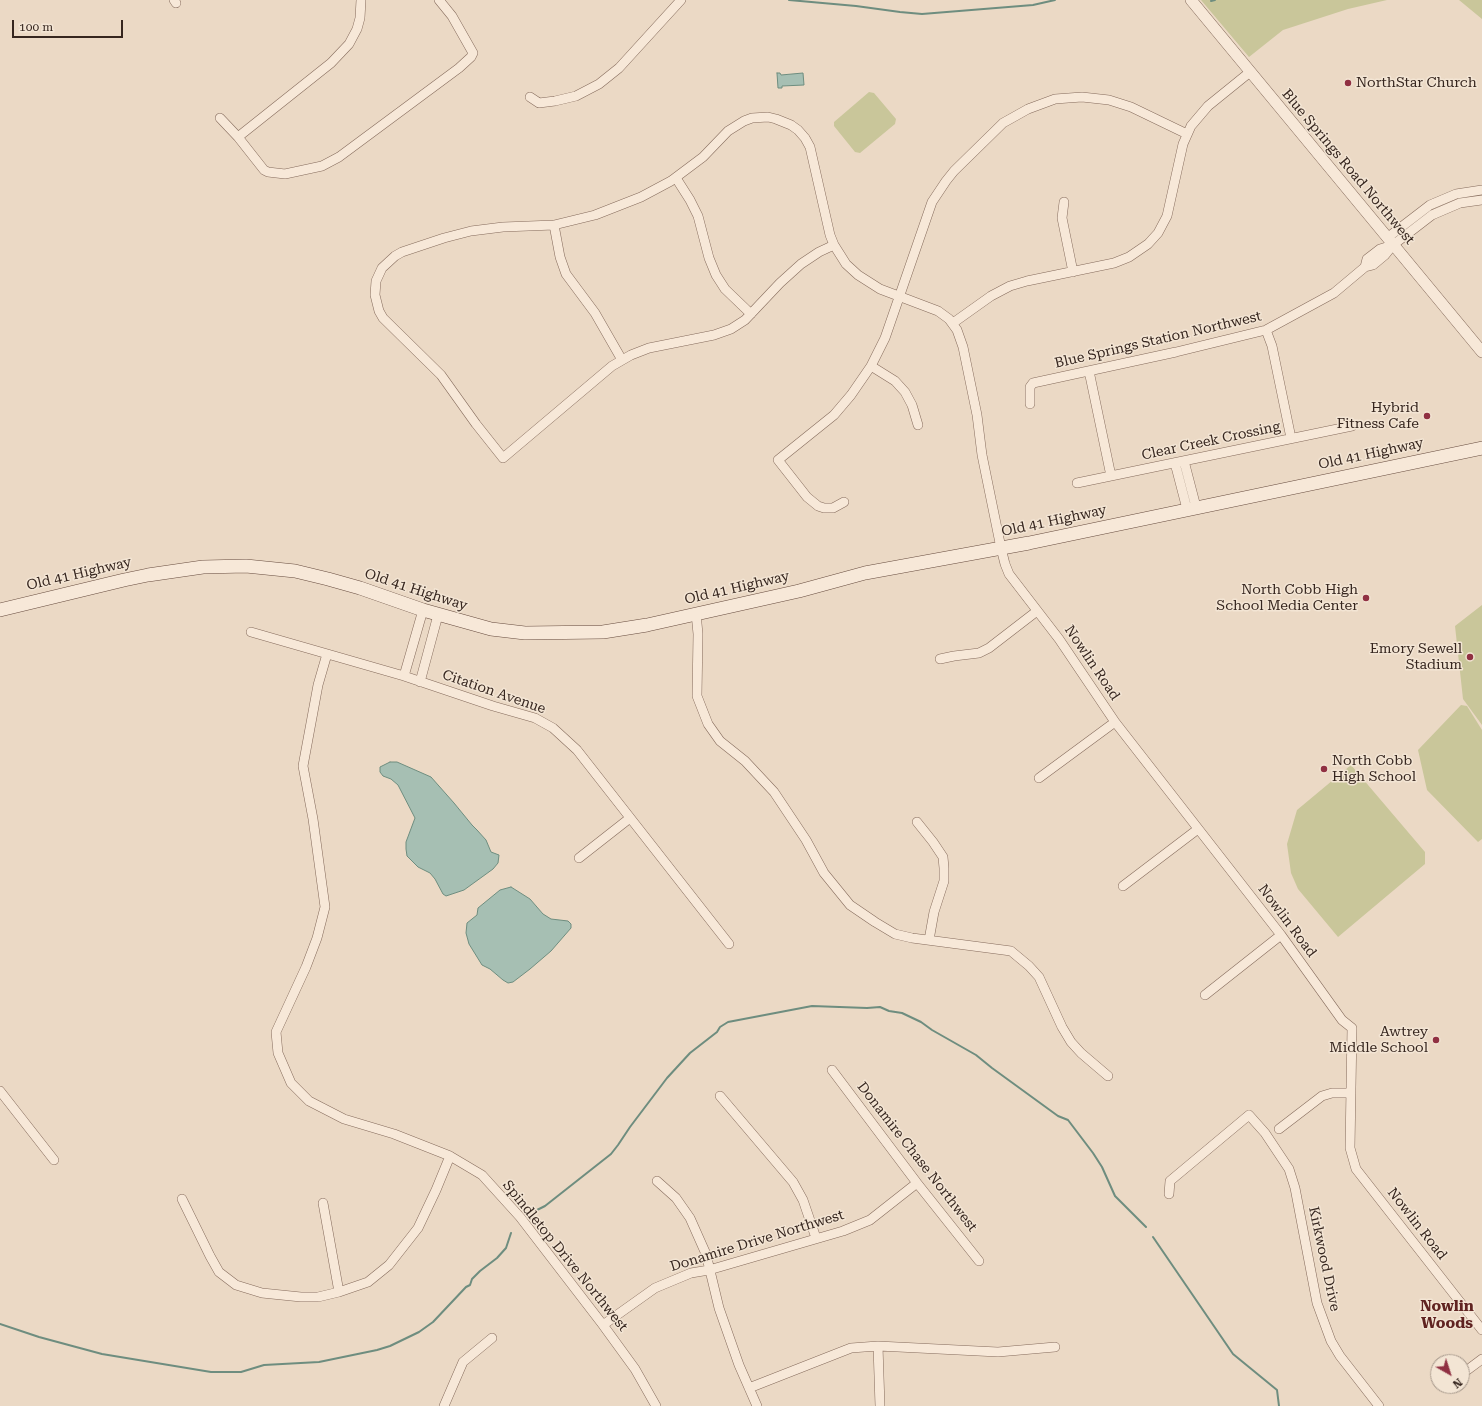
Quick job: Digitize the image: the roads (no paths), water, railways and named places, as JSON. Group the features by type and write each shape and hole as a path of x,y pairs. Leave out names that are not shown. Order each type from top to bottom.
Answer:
{"main road":[{"name":"Old 41 Highway","path":"0,610 124,580 176,570 225,566 272,568 315,576 360,588 438,615 491,629 525,633 603,632 647,625 799,591 865,573 1001,548 1482,448"}],"street":[{"path":"238,137 331,63 349,44 357,29 360,18 361,0"},
{"path":"220,118 238,137 264,170 271,173 285,174 322,166 339,157 453,73 471,57 473,53 470,47 452,16 439,0"},
{"path":"530,97 539,103 555,101 576,96 599,84 619,68 681,0"},
{"name":"Blue Springs Road Northwest","path":"1191,0 1482,352"},
{"path":"834,245 819,252 801,264 738,325 723,333 658,345 622,360 602,374 503,458 476,424 441,375 383,318 374,295 376,281 382,268 395,256 402,252 471,231 488,228 554,225 595,215 646,195 676,178 703,157 728,131 744,121 752,118 768,117 784,121 798,130 810,147 827,224 834,245 846,264 858,275 880,289 932,308 944,314 953,323 984,300 1010,286 1027,281 1114,263 1129,257 1148,244 1158,233 1166,216 1187,134 1202,112 1250,72"},
{"path":"844,502 833,508 818,506 808,497 778,460 834,416 851,395 870,366 885,338 927,214 939,190 954,171 992,133 1015,116 1042,103 1055,99 1069,97 1096,97 1109,100 1131,107 1187,134"},
{"path":"676,178 698,216 709,258 716,275 725,288 751,314"},
{"path":"1390,241 1430,205 1447,197 1482,190"},
{"path":"1390,241 1441,210 1460,203 1482,200"},
{"path":"1064,202 1062,218 1073,272"},
{"path":"554,225 560,257 566,274 594,313 622,360"},
{"name":"Blue Springs Station Northwest","path":"1030,404 1030,386 1033,383 1176,352 1266,330 1325,299 1365,267 1373,265 1385,255 1390,241"},
{"name":"Nowlin Road","path":"953,323 963,347 977,415 982,455 1001,548 1005,564 1010,574 1059,639 1115,722 1281,936 1342,1020 1352,1028 1350,1148 1356,1169 1482,1330"},
{"path":"1266,330 1272,346 1291,438"},
{"path":"870,366 895,381 904,392 912,405 918,426"},
{"path":"1089,371 1111,476"},
{"name":"Clear Creek Crossing","path":"1077,484 1352,426"},
{"path":"1179,462 1191,508"},
{"path":"404,676 423,610"},
{"path":"940,659 979,653 989,648 1037,611"},
{"path":"696,614 698,634 697,696 708,724 720,741 745,761 774,792 806,840 824,873 850,905 895,934 912,938 1011,951 1029,966 1039,978 1062,1027 1071,1042 1081,1053 1108,1076"},
{"path":"420,682 438,615"},
{"name":"Citation Avenue","path":"251,632 404,676 493,706 535,718 553,728 577,750 729,944"},
{"name":"Spindletop Drive Northwest","path":"327,654 318,685 303,766 313,819 325,907 318,938 306,968 276,1032 278,1053 291,1083 309,1102 344,1119 394,1134 450,1156 482,1175 520,1217 603,1325 635,1369 656,1406"},
{"path":"1039,778 1115,722"},
{"path":"579,858 630,818"},
{"path":"917,822 943,857 944,880 934,912 929,940"},
{"path":"1123,886 1198,829"},
{"path":"1205,995 1281,936"},
{"name":"Donamire Chase Northwest","path":"832,1070 917,1183 979,1260"},
{"path":"0,1091 54,1160"},
{"path":"1279,1129 1322,1096 1332,1093 1351,1093"},
{"path":"720,1096 793,1182 803,1200 816,1238"},
{"name":"Kirkwood Drive","path":"1168,1194 1170,1180 1249,1115 1265,1133 1289,1169 1295,1188 1317,1303 1331,1341 1340,1356 1379,1406"},
{"path":"182,1199 219,1272 236,1285 262,1293 301,1297 318,1296 339,1292 368,1282 389,1265 418,1228 450,1156"},
{"path":"657,1181 676,1198 690,1218 706,1254 719,1308 739,1365 757,1406"},
{"name":"Donamire Drive Northwest","path":"603,1325 654,1288 691,1273 709,1270 843,1231 870,1220 917,1183"},
{"path":"323,1203 339,1292"},
{"path":"444,1406 463,1362 492,1338"},
{"path":"749,1388 851,1348 878,1346 998,1352 1055,1347"},
{"path":"878,1346 880,1406"},
{"path":"1470,1368 1482,1359"}],"waterway":[{"path":"789,0 922,14 1033,5 1055,0"},
{"path":"1211,1 1215,0"},
{"path":"537,1210 545,1206 611,1154 667,1078 690,1053 728,1022 812,1006 880,1007 889,1011 902,1013 921,1022 932,1030 976,1055 1058,1116 1068,1120 1102,1167 1115,1196 1146,1227"},
{"path":"0,1324 39,1337 102,1354 211,1372 241,1372 264,1365 319,1362 377,1350 390,1346 419,1332 433,1322 466,1287 470,1285 472,1279 497,1258 506,1248 511,1233"},
{"path":"1153,1237 1233,1354 1277,1390 1279,1406"}],"place":[{"name":"NorthStar Church","path":"1348,83"},
{"name":"Hybrid Fitness Cafe","path":"1427,416"},
{"name":"North Cobb High School Media Center","path":"1366,598"},
{"name":"Emory Sewell Stadium","path":"1470,657"},
{"name":"North Cobb High School","path":"1324,769"},
{"name":"Awtrey Middle School","path":"1436,1040"}],"district":[{"name":"Nowlin Woods","path":"1447,1316"}]}
